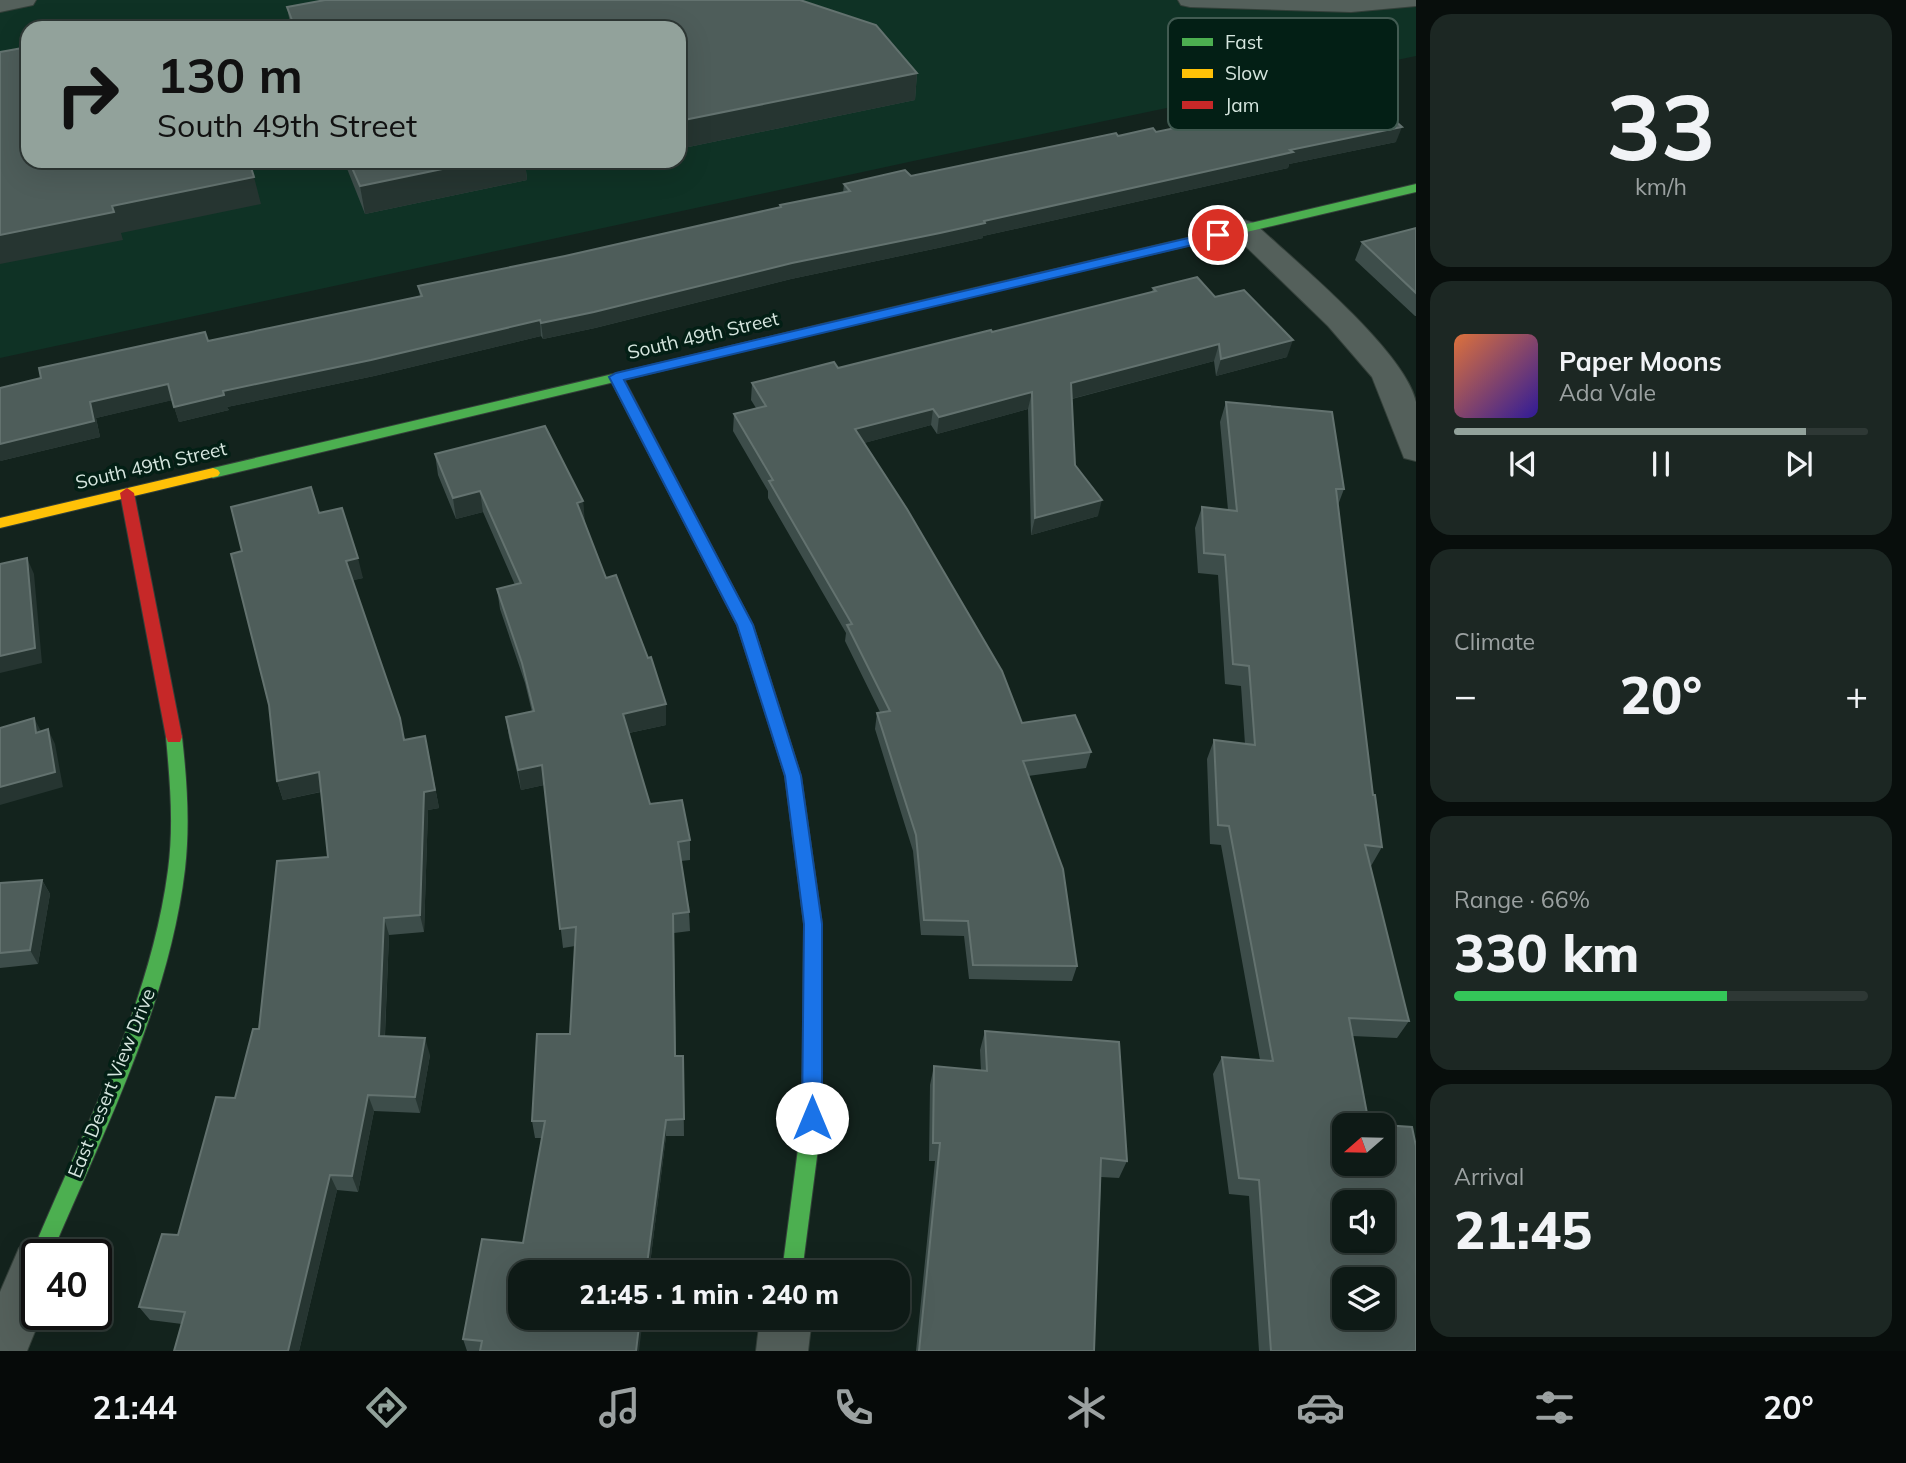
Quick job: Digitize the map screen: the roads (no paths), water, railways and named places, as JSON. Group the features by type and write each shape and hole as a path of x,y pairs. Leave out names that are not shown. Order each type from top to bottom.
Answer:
{"street":[{"path":"0,4 24,0"},
{"path":"1190,0 1338,4 1409,0"},
{"name":"South 49th Street","path":"0,523 1416,188"},
{"path":"1244,229 1339,319 1387,373 1413,434 1416,450"},
{"path":"616,377 745,625 793,776 813,924 812,1118 794,1260"},
{"name":"East Desert View Drive","path":"48,1239 145,1008 178,873 179,763 127,493"},
{"path":"2,1345 21,1302"},
{"path":"782,1351 785,1330"}]}
